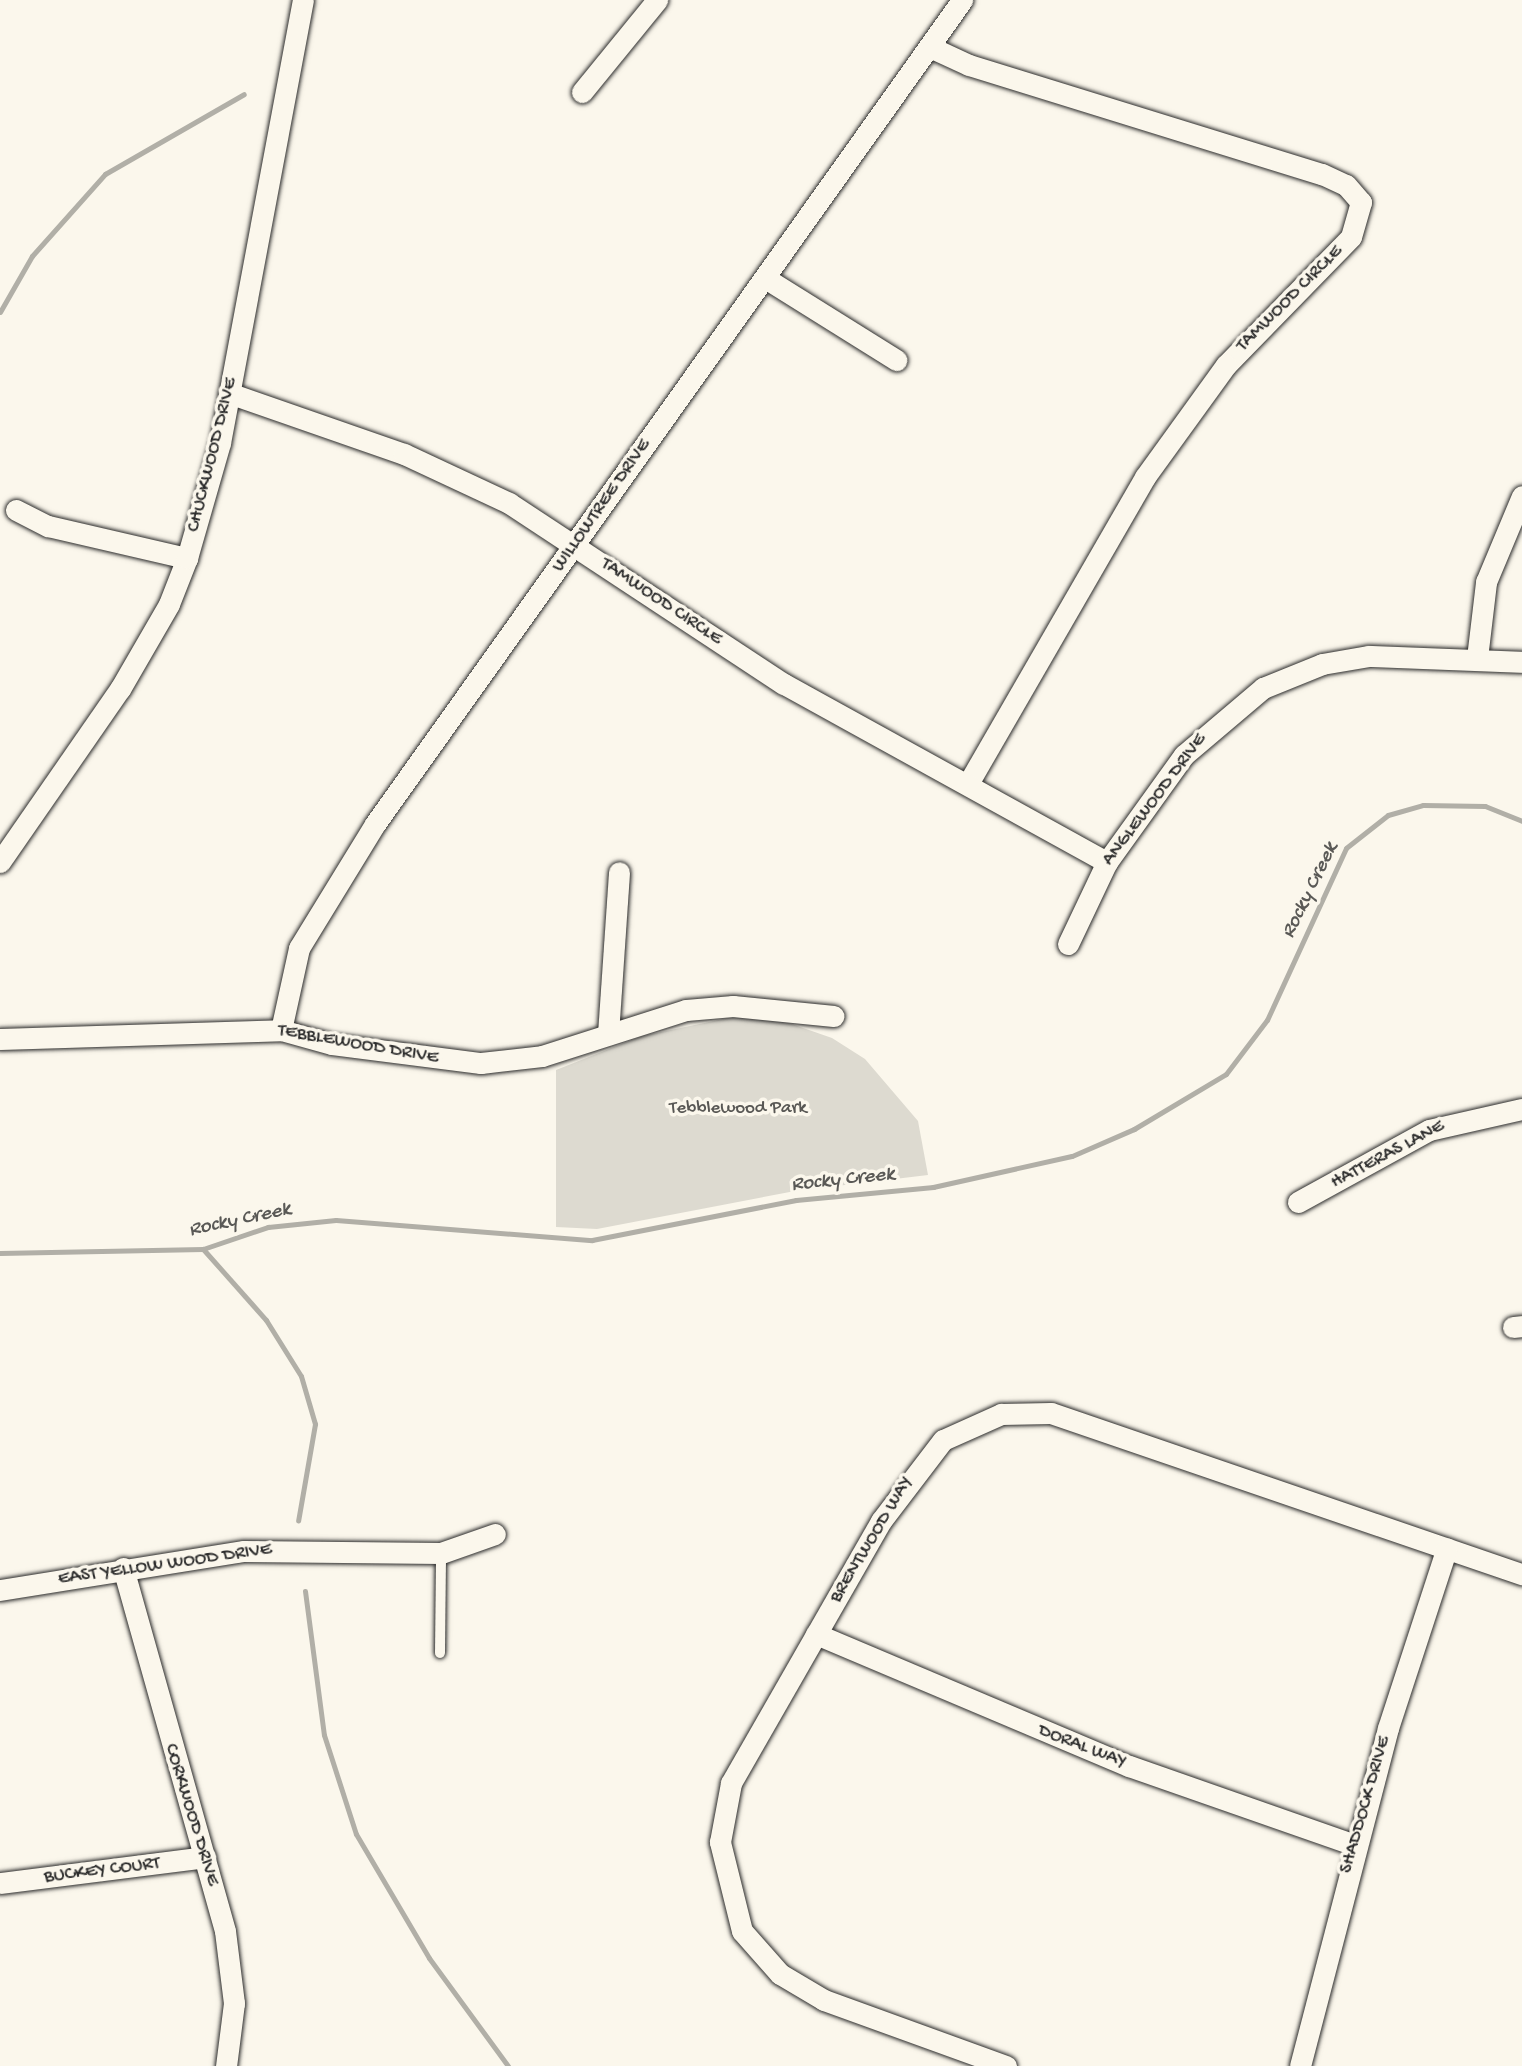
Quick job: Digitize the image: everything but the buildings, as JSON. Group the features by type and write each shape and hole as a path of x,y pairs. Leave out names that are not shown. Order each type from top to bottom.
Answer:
{"street":[{"name":"CHUCKWOOD DRIVE","path":"0,862 120,689 169,604 187,558 229,393 303,0"},
{"path":"582,92 657,0"},
{"name":"WILLOWTREE DRIVE","path":"281,1030 286,987 313,918 962,0"},
{"name":"TAMWOOD CIRCLE","path":"930,47 969,65 1322,174 1346,185 1361,202 1351,237 1226,365 1145,477 968,783"},
{"path":"765,278 896,360"},
{"name":"TAMWOOD CIRCLE","path":"229,393 404,454 509,503 784,684 968,783 1107,862"},
{"path":"1477,658 1486,582 1522,496"},
{"path":"16,510 48,526 187,558"},
{"name":"ANGLEWOOD DRIVE","path":"1068,944 1107,862 1191,747 1263,688 1322,664 1369,656 1477,658 1522,662"},
{"path":"608,1034 619,872"},
{"name":"TEBBLEWOOD DRIVE","path":"0,1040 281,1030 332,1044 481,1063 542,1056 608,1034 708,1007 834,1016"},
{"name":"HATTERAS LANE","path":"1298,1202 1429,1130 1522,1109"},
{"name":"BRENTWOOD WAY","path":"1006,2066 808,1991 767,1963 742,1931 725,1877 723,1812 732,1783 816,1634 924,1459 965,1427 1001,1414 1051,1413 1099,1427 1522,1574"},
{"name":"EAST YELLOW WOOD DRIVE","path":"0,1590 123,1568 273,1549 441,1553 495,1534"},
{"name":"SHADDOCK DRIVE","path":"1300,2066 1355,1845 1447,1548"},
{"name":"CORKWOOD DRIVE","path":"123,1568 205,1857 232,1971 233,2026 226,2066"},
{"name":"DORAL WAY","path":"816,1634 1129,1766 1355,1845"},
{"name":"BUCKEY COURT","path":"0,1884 205,1857"}],"lane":[{"path":"440,1653 441,1553"}],"green space":[{"name":"Tebblewood Park","path":"733,1017 783,1021 832,1038 865,1059 918,1121 928,1175 795,1191 597,1229 556,1227 556,1070 642,1036"}],"waterway":[{"path":"0,312 32,256 105,174 244,94"},
{"name":"Rocky Creek","path":"0,1253 203,1249 268,1227 336,1220 592,1240 796,1200 933,1187 1072,1156 1134,1129 1226,1074 1267,1020 1346,848 1388,815 1423,805 1485,806 1522,821"},
{"path":"203,1249 266,1320 301,1376 315,1424 298,1521"},
{"path":"305,1591 324,1735 356,1834 429,1958 508,2066"}]}
